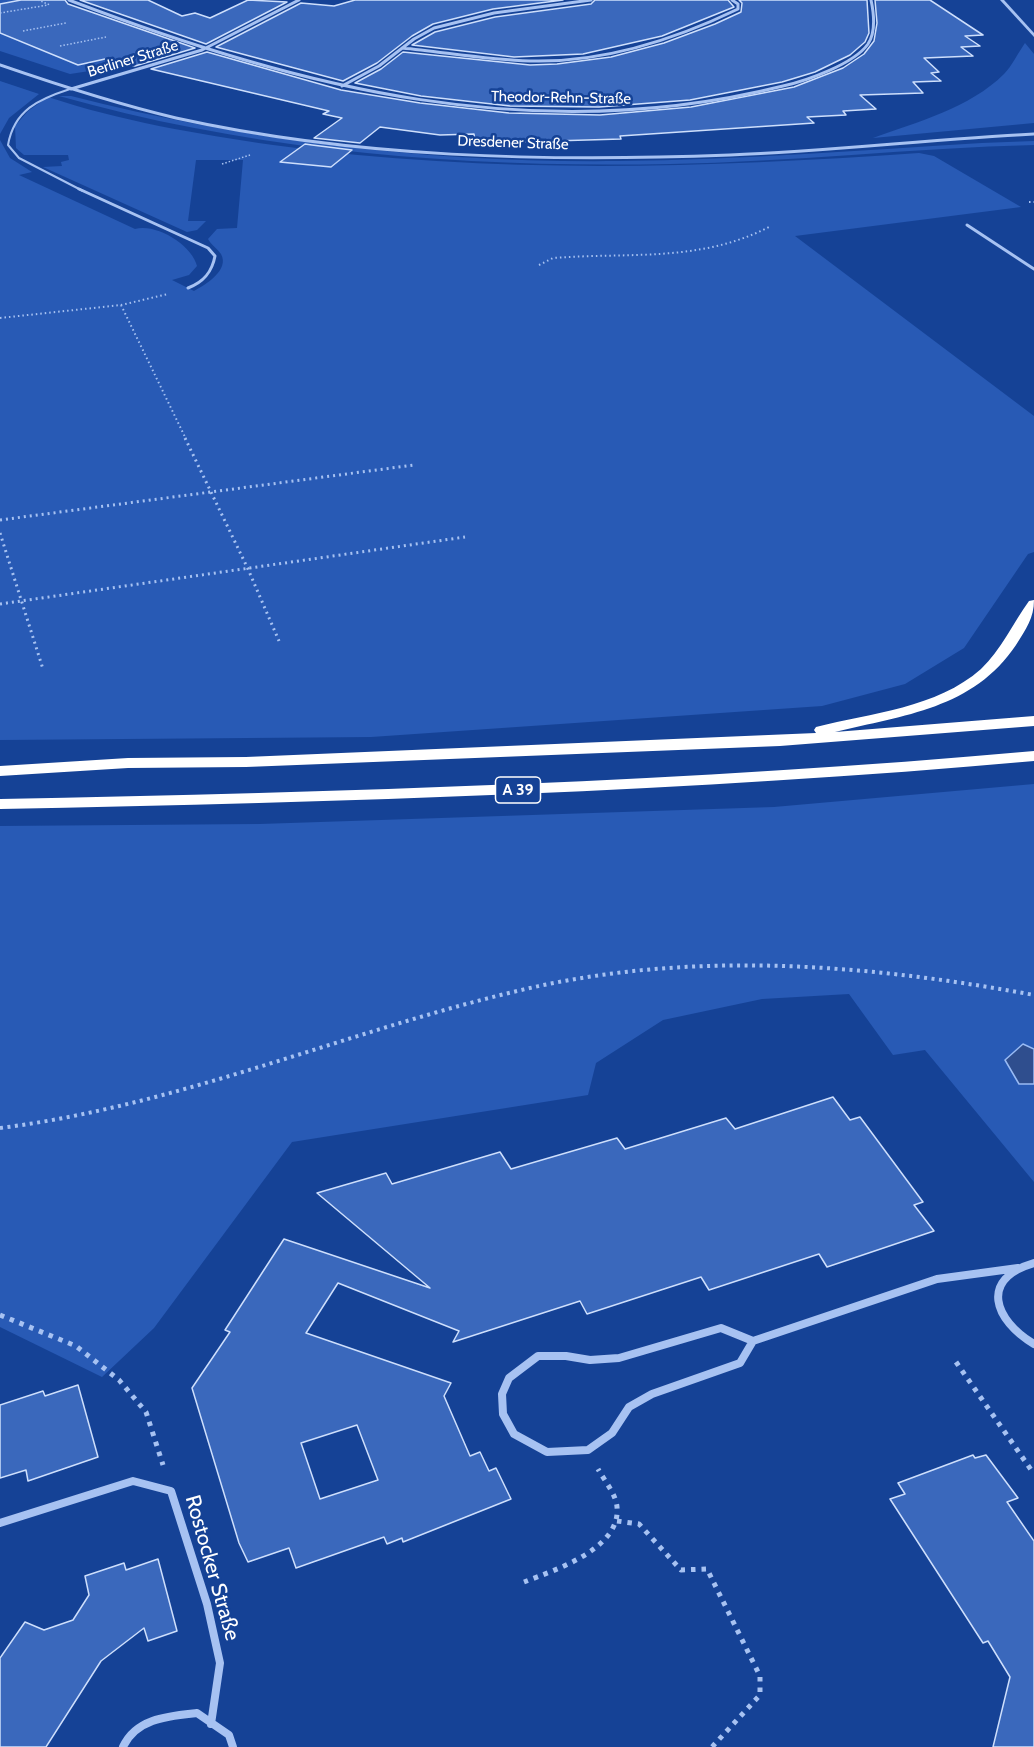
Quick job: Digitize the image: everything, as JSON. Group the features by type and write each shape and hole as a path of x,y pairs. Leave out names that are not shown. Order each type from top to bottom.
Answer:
{"highway":[{"path":"780,741 918,706 953,694 986,672 1034,604"},
{"name":"A 39","path":"0,771 128,763 246,762 780,741 1034,721"},
{"name":"A 39","path":"0,804 416,795 677,782 929,766 1034,756"}],"street":[{"name":"Berliner Straße","path":"69,0 202,50"},
{"name":"Berliner Straße","path":"70,89 202,50 299,0"},
{"path":"342,86 379,66 434,28 459,20 591,0"},
{"path":"402,48 530,61 585,58 625,51 721,19 738,9 738,4 732,0"},
{"name":"Theodor-Rehn-Straße","path":"202,50 342,86 442,103 532,111 597,112 668,107 729,99 814,77 841,63 867,45 873,27 871,0"},
{"path":"1002,0 1034,36"},
{"name":"Dresdener Straße","path":"0,65 70,89 157,113 248,130 433,152 568,158 662,157 802,151 1034,134"},
{"path":"753,1341 740,1363 652,1394 629,1407 612,1433 588,1450 547,1452 514,1434 503,1414 502,1394 509,1378 538,1356 566,1356 590,1360 619,1358 721,1328 753,1341 937,1279 1018,1268 1034,1263"},
{"path":"1018,1268 1001,1282 998,1296 1002,1316 1021,1338 1034,1344"},
{"name":"Rostocker Straße","path":"0,1523 133,1481 171,1491 207,1604 220,1663 211,1724"},
{"path":"123,1747 129,1734 161,1717 197,1713 229,1735 233,1747"}],"lane":[{"path":"70,89 34,103 18,115 9,129 8,145 19,158 44,173 208,248 214,256 214,266 203,281 188,288"},
{"path":"968,225 1034,268"}],"path":[{"path":"0,13 48,4"},
{"path":"23,31 74,21"},
{"path":"60,46 114,36"},
{"path":"1029,202 1034,202"},
{"path":"539,265 553,258 570,256 662,254 726,246 751,238 771,226"},
{"path":"0,318 121,305 188,288"},
{"path":"121,305 248,569 279,641"},
{"path":"0,520 414,465"},
{"path":"0,533 43,669"},
{"path":"0,604 465,537"},
{"path":"0,1128 130,1102 250,1070 473,1002 581,979 720,965 793,966 866,970 1034,995"},
{"path":"0,1315 76,1346 119,1380 146,1412 171,1491"},
{"path":"956,1362 1034,1474"},
{"path":"524,1582 578,1560 601,1543 617,1521 617,1506 588,1450"},
{"path":"617,1521 639,1524 681,1570 707,1569 760,1676 760,1695 712,1747"}],"shaded area":[{"path":"0,0 32,0 135,64 70,74 0,51"},
{"path":"1025,43 1034,54 1034,123 873,138 942,113 975,96 1004,74"},
{"path":"0,81 39,94 9,118 0,134"},
{"path":"59,96 71,96 206,126 274,137 343,146 480,158 550,161 710,159 982,143 1034,141 1034,145 715,163 593,165 515,163 438,159 285,143 209,131"},
{"path":"48,97 131,120 216,136 354,155 435,161 596,166 757,162 919,153 934,156 1021,207 795,236 1034,416 1034,552 1028,554 964,648 905,684 822,706 371,737 0,740 0,140 10,158 32,172 19,175 135,229 153,229 181,243 194,258 197,266 189,275 172,280 194,291 215,276 222,266 221,254 208,239 217,229 237,228 243,160 196,160 188,221 206,221 197,230 187,232 43,167 62,166 61,162 69,160 68,155 24,155 16,148 15,126 28,111"},
{"path":"1034,784 1034,1182 925,1050 893,1055 849,994 762,999 663,1020 596,1063 588,1095 292,1142 154,1328 102,1377 0,1327 0,826 260,824 774,807"},
{"path":"1023,1044 1034,1049 1034,1084 1019,1084 1005,1060"}],"building":[{"path":"21,0 65,0 68,4 195,48 135,66 105,59 78,65 0,33 0,4"},
{"path":"80,0 148,0 182,16 195,13 210,18 248,0 287,2 206,44"},
{"path":"355,0 563,0 493,9 433,24 412,36 377,63 343,81 216,47 301,3 334,6"},
{"path":"595,0 728,0 734,7 662,36 583,54 514,57 412,45 435,32 495,17 591,4"},
{"path":"739,0 867,0 869,33 865,42 850,55 815,72 782,82 690,100 599,107 510,106 421,96 355,83 381,69 403,52 530,65 611,57 664,43 715,24 741,12 742,3"},
{"path":"875,0 930,0 983,35 965,36 980,46 961,47 973,56 924,58 939,72 931,73 941,81 913,82 923,93 860,95 876,109 843,111 846,115 807,117 814,123 620,136 621,139 518,142 475,140 474,134 440,135 380,127 360,143 314,138 342,118 323,114 329,111 151,69 207,52 341,90 420,103 509,113 600,115 691,107 794,87 843,68 864,54 874,41 877,23"},
{"path":"305,144 352,150 331,167 280,162"},
{"path":"833,1097 850,1120 860,1117 923,1202 914,1205 934,1231 827,1267 819,1254 709,1290 701,1277 587,1314 580,1301 453,1342 459,1331 338,1283 306,1333 451,1383 444,1396 470,1456 480,1452 489,1471 496,1468 511,1499 403,1542 402,1538 387,1544 384,1537 296,1568 289,1548 248,1562 239,1543 192,1388 230,1332 225,1330 284,1239 430,1288 317,1193 386,1173 392,1184 500,1152 511,1169 617,1138 625,1149 726,1118 735,1129","holes":["357,1425 378,1480 320,1499 301,1443"]},
{"path":"78,1385 98,1457 28,1481 26,1470 0,1478 0,1405 43,1391 45,1396"},
{"path":"973,1455 975,1458 986,1455 1018,1498 1007,1502 1034,1541 1034,1747 993,1747 1010,1677 988,1641 983,1643 890,1499 905,1494 898,1483"},
{"path":"158,1559 177,1631 148,1641 144,1628 101,1661 46,1747 0,1747 0,1658 25,1622 44,1630 73,1620 89,1595 85,1576 124,1563 126,1570"}]}
